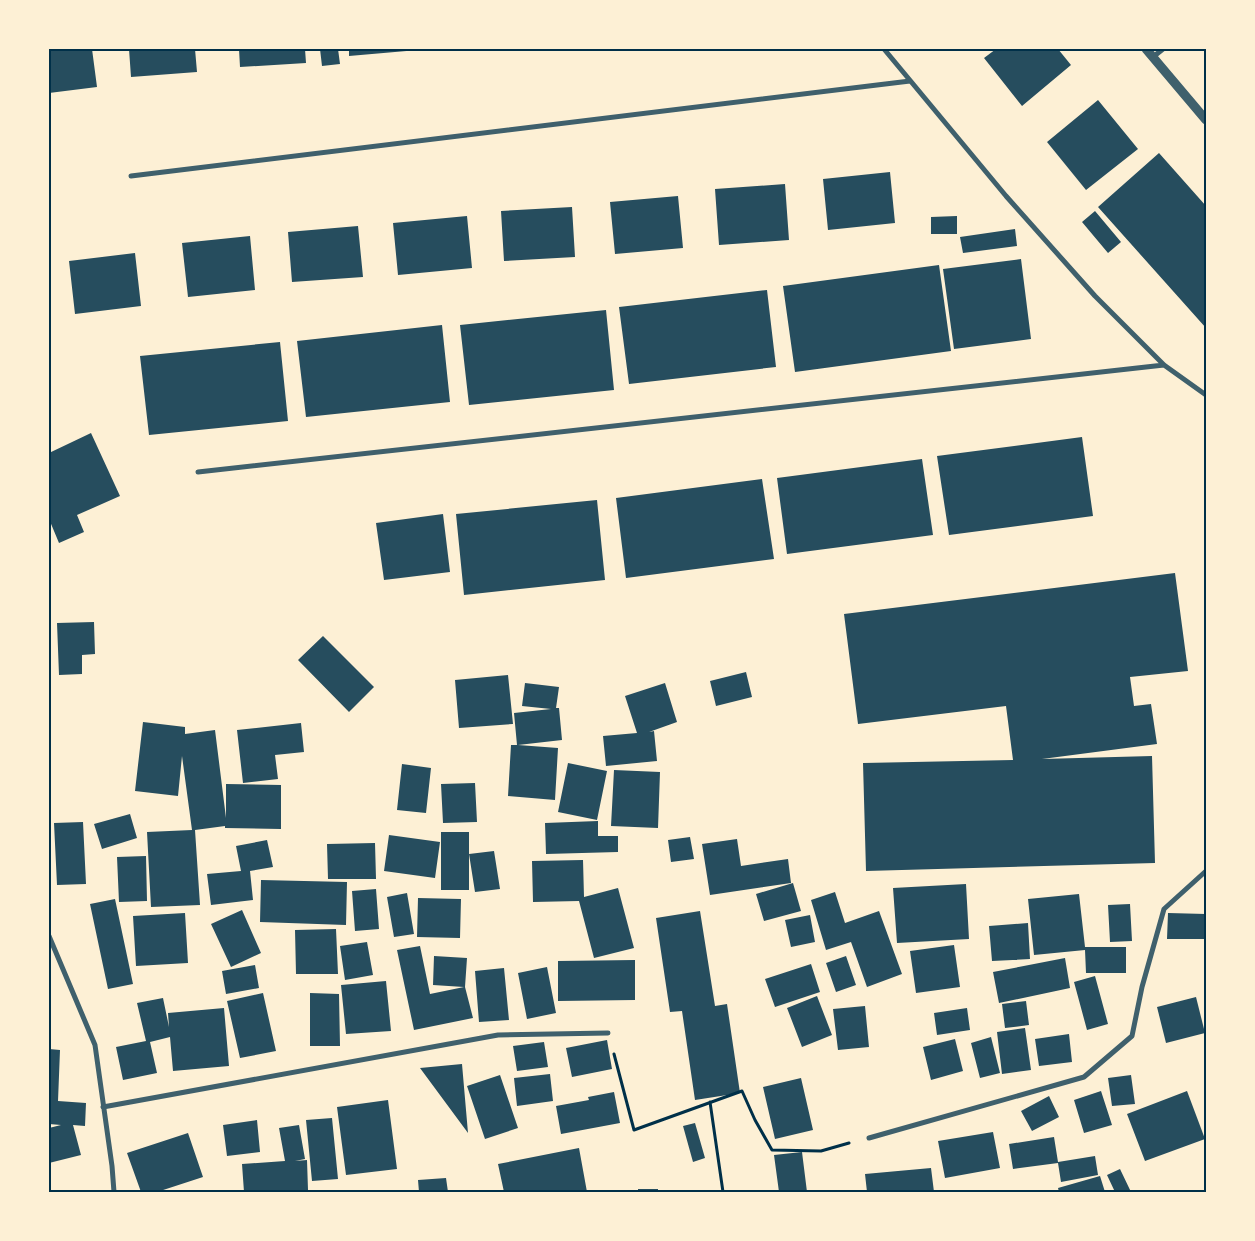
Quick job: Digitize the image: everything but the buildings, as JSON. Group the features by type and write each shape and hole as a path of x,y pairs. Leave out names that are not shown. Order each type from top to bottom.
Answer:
{"street":[{"path":"884,49 1031,225 1095,296 1164,364 1206,395"},
{"path":"1146,49 1206,120"},
{"path":"1153,57 1163,49"},
{"path":"131,176 910,81"},
{"path":"198,472 1164,364"},
{"path":"869,1138 1084,1077 1132,1036 1142,987 1164,909 1206,872"},
{"path":"49,936 94,1045 112,1166 114,1192"},
{"path":"103,1107 498,1034 608,1033"}],"path":[{"path":"608,1033 634,1130 742,1091 755,1120 772,1150 821,1151 869,1138"},
{"path":"710,1102 723,1192"}]}
